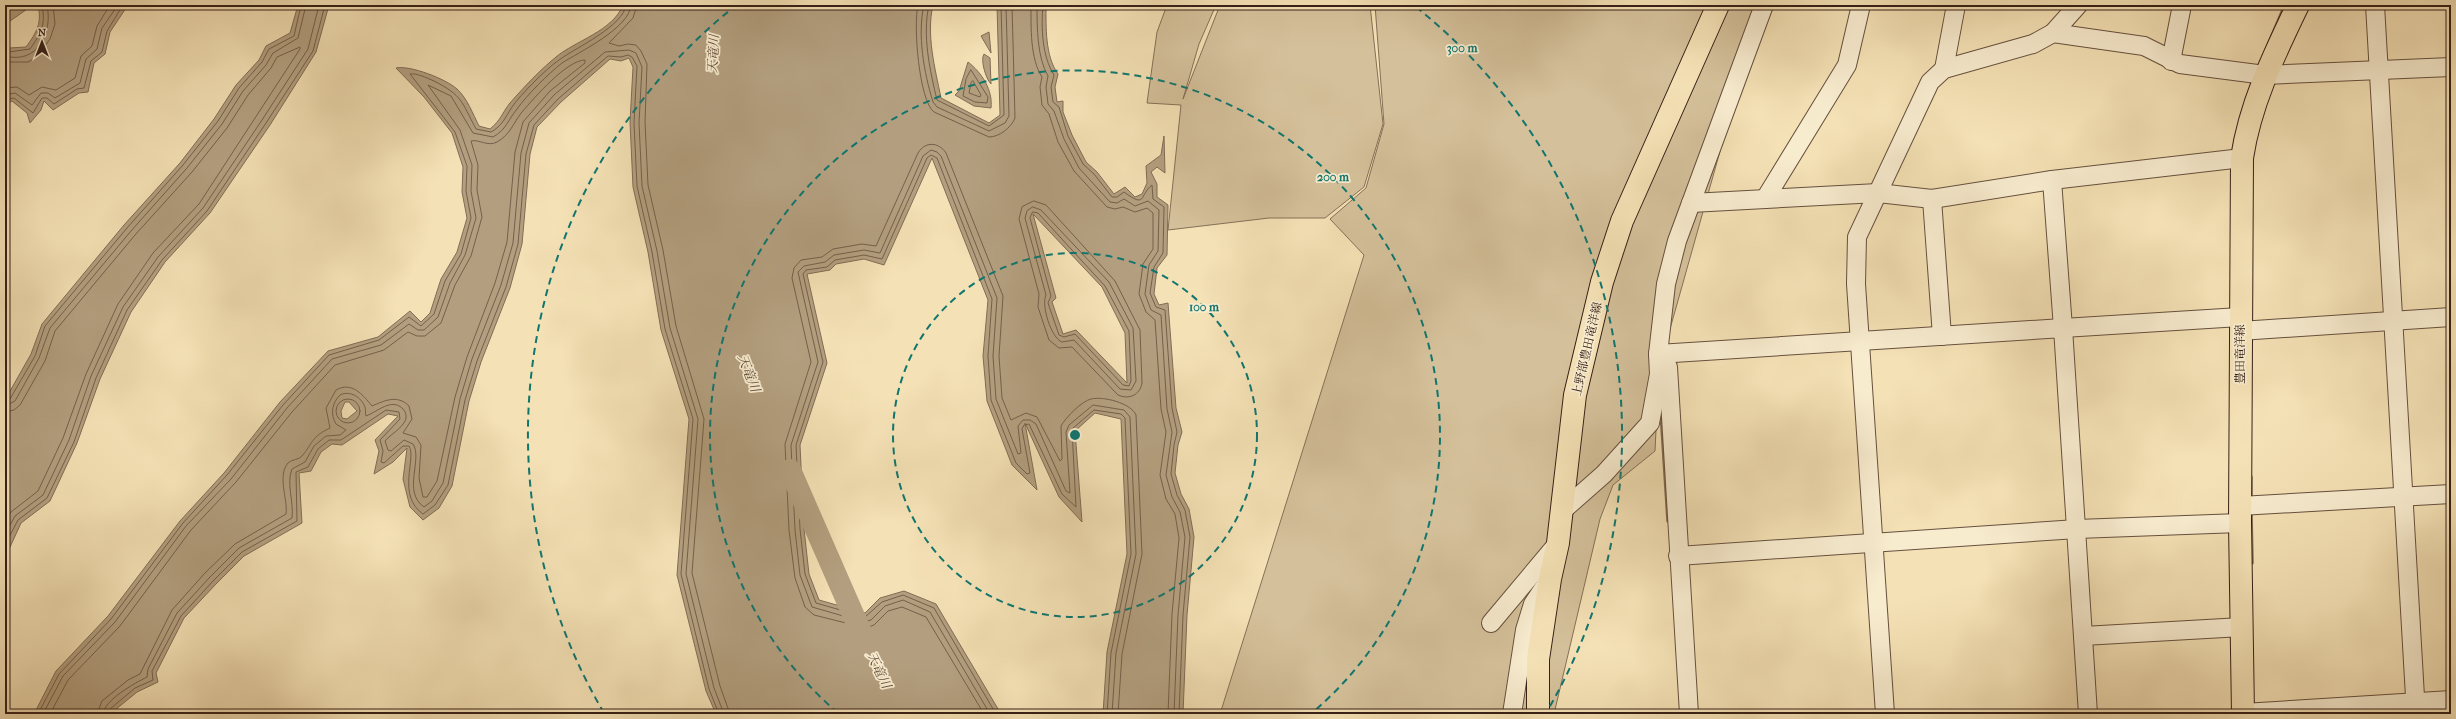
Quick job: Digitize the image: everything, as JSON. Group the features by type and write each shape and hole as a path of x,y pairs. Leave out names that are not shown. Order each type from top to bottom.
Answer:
{"main road":[{"name":"上野部豊田竜洋線","path":"1538,714 1538,660 1550,579 1558,543 1575,395 1602,282 1622,221 1718,5"},
{"name":"豊田竜洋線","path":"2243,714 2240,515 2242,158 2246,130 2265,75 2298,5"}],"street":[{"path":"1562,511 1604,474 1650,423 1660,374 1666,284 1677,241 1764,5"},
{"path":"1764,199 1847,65 1861,5"},
{"path":"1944,69 1956,5"},
{"path":"1885,714 1856,284 1857,237 1930,82 1944,69 2033,44 2053,33 2078,5"},
{"path":"2171,61 2182,5"},
{"path":"2375,5 2416,708"},
{"path":"2053,33 2144,46 2171,61 2265,75 2451,67"},
{"path":"1691,202 1878,193 1932,199 2052,180 2242,158"},
{"path":"2052,180 2077,529 2088,714"},
{"path":"1932,199 1942,336"},
{"path":"1662,354 2063,328 2394,320 2451,317"},
{"path":"1662,354 1689,714"},
{"path":"1678,556 2077,529 2240,515 2404,496 2451,494"},
{"path":"1490,623 1558,543"},
{"path":"1512,714 1525,630 1533,604 1550,579"},
{"path":"2083,636 2242,626"},
{"path":"2243,714 2416,708 2451,700"}],"shaded area":[{"path":"1167,5 1216,5 1199,44 1183,99 1220,5 1370,5 1383,124 1364,187 1325,218 1269,218 1168,230 1181,105 1147,103 1157,32"},
{"path":"1375,5 1763,5 1746,59 1659,368 1655,451 1613,485 1600,519 1554,714 1220,714 1364,255 1330,219 1366,188 1384,124"}],"water":[{"path":"5,5 33,5 10,21 5,29"},
{"path":"38,5 128,5 110,32 105,54 94,63 88,92 79,93 53,110 44,101 41,110 30,123 27,113 12,101 5,105 5,40 9,48 26,47 38,27"},
{"path":"298,5 329,5 316,52 270,125 210,213 165,262 131,312 100,379 77,443 50,501 21,523 5,558 5,400 31,354 42,324 124,225 180,163 214,119 236,85 259,60 266,46 290,33"},
{"path":"623,5 933,5 930,28 932,52 941,98 989,123 1000,115 997,5 1046,5 1048,50 1058,74 1055,87 1057,102 1063,101 1063,112 1072,135 1086,162 1097,172 1114,194 1125,187 1135,197 1142,194 1147,183 1146,166 1161,155 1164,136 1165,173 1157,167 1151,172 1157,184 1157,197 1168,205 1167,255 1157,268 1154,294 1159,305 1168,303 1176,408 1182,432 1178,445 1175,473 1181,494 1189,509 1194,537 1187,615 1183,714 1103,714 1107,652 1127,554 1121,419 1095,413 1075,431 1082,522 1059,497 1025,423 1037,490 1012,465 987,401 983,356 988,300 932,158 884,265 864,259 836,264 830,270 807,274 827,363 800,445 804,529 809,574 819,600 865,613 880,598 904,591 936,604 1001,714 716,714 706,691 677,575 689,419 661,330 648,252 633,187 630,122 633,67 629,58 621,61 610,59 561,102 537,127 530,154 522,244 510,288 481,362 469,401 452,486 439,508 423,520 410,507 403,479 407,448 393,462 374,474 379,451 375,440 398,416 388,414 342,445 332,444 321,452 311,471 299,473 302,523 244,556 184,618 156,673 158,682 137,692 110,714 34,714 56,671 108,616 180,521 224,473 280,402 328,351 378,337 410,311 421,322 430,313 441,279 457,252 467,218 462,192 463,167 452,133 424,97 396,68 419,71 437,77 452,85 464,97 470,106 479,126 490,129 497,123 515,97 550,62 564,51 602,29 618,14","holes":["1033,214 1102,287 1125,333 1127,383 1076,330 1063,334 1052,302 1056,298","345,402 349,402 357,411 347,419 342,418 341,411"]},
{"path":"989,32 991,53 981,36"},
{"path":"984,54 990,58 991,84 984,69"},
{"path":"968,62 978,71 986,82 990,95 991,108 974,106 955,95 959,91"}],"waterway":[{"path":"2266,50 2285,5"},
{"path":"1661,412 1668,521"},
{"name":"天竜川","path":"790,470 863,637"},
{"path":"2251,477 2251,501"},
{"path":"2251,511 2252,563"}]}
